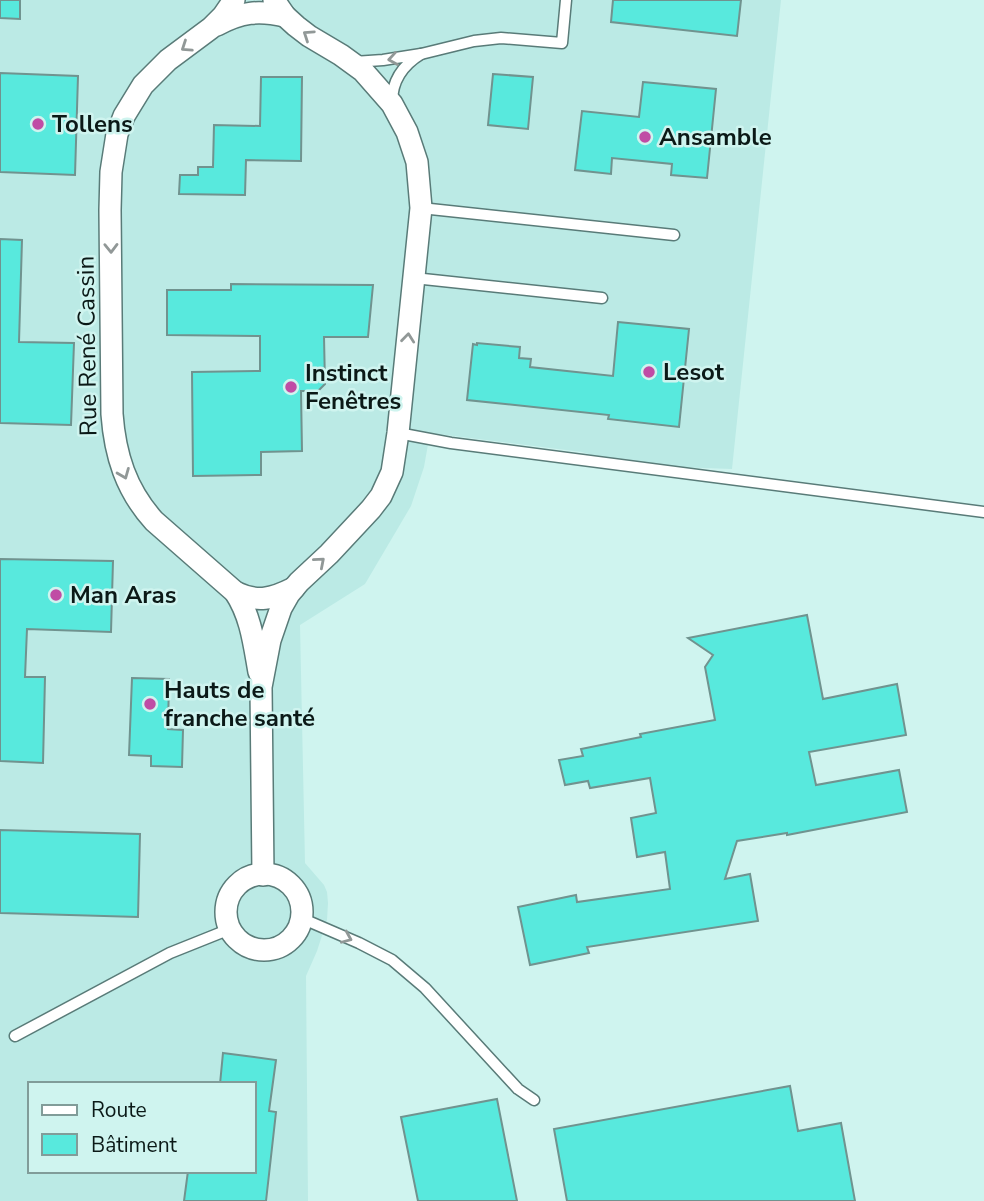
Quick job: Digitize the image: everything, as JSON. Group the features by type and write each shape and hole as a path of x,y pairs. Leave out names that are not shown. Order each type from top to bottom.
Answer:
{"street":[{"name":"Rue René Cassin","path":"234,0 211,29 168,60 149,78 133,99 117,134 113,154 111,198 113,414 116,446 124,477 142,508 240,599 250,625 261,687"},
{"path":"211,29 232,17 279,8 309,36 352,62 392,104 407,132 417,162 421,208 392,472 381,496 371,509 294,588 281,608 266,658 261,687 263,875"},
{"path":"235,592 253,599 262,599 294,588"},
{"path":"256,875 263,875 280,878 294,890 300,900 301,918 291,939 282,946 260,950 238,940 230,929 226,909 230,895 244,881 256,875"}],"lane":[{"path":"352,62 383,61 474,41 501,38 562,43 566,0"},
{"path":"392,104 398,76 411,60 421,54"},
{"path":"421,208 674,235"},
{"path":"414,278 602,298"},
{"path":"398,433 451,443 984,512"},
{"path":"301,918 392,960 425,988 518,1089 534,1100"},
{"path":"15,1036 170,953 230,929"}],"shaded area":[{"path":"0,0 781,0 732,469 622,465 582,452 430,433 424,467 411,506 365,584 300,625 305,863 324,885 328,903 327,920 306,976 308,1201 0,1201"}],"building":[{"path":"0,0 20,0 20,19 0,18"},
{"path":"613,0 741,0 737,36 611,22"},
{"name":"Tollens","path":"0,73 78,76 75,175 0,172"},
{"path":"493,74 533,77 528,129 488,125"},
{"path":"261,77 302,77 301,161 246,160 245,195 179,194 180,175 198,175 198,167 213,167 214,125 260,126"},
{"name":"Ansamble","path":"643,82 716,89 707,178 671,175 672,164 612,158 611,174 575,170 582,111 639,117"},
{"path":"0,239 22,240 19,342 74,343 71,425 0,423"},
{"path":"231,284 373,285 368,337 324,337 325,384 318,391 301,391 302,451 261,452 261,475 193,476 192,372 260,371 260,336 167,335 167,290 231,290"},
{"name":"Lesot","path":"618,322 689,329 679,427 608,419 609,415 467,400 473,344 520,347 519,358 531,359 530,367 613,376"},
{"name":"Man Aras","path":"0,559 113,561 111,632 27,629 25,677 45,677 43,763 0,761"},
{"path":"807,615 823,699 897,684 906,735 809,752 816,785 899,770 907,812 787,835 737,841 725,879 750,874 758,921 587,947 589,953 530,965 518,907 576,895 577,902 670,889 665,852 637,857 631,818 656,813 650,778 590,788 588,781 565,785 559,760 583,756 581,749 641,737 640,734 715,720 705,667 713,655 688,638"},
{"name":"Hauts de franche santé","path":"132,678 169,679 168,729 183,730 182,767 151,766 151,756 129,755"},
{"path":"0,830 140,834 138,917 0,913"},
{"path":"223,1053 276,1060 269,1111 276,1112 266,1201 184,1201 188,1173 256,1173 256,1082 220,1082"},
{"path":"790,1086 798,1131 841,1123 855,1201 567,1201 554,1129"},
{"path":"497,1099 517,1201 418,1201 401,1117"}],"place":[{"name":"Tollens","path":"38,124"},
{"name":"Ansamble","path":"645,137"},
{"name":"Lesot","path":"649,372"},
{"name":"Instinct Fenêtres","path":"291,387"},
{"name":"Man Aras","path":"56,595"},
{"name":"Hauts de franche santé","path":"150,704"}]}
